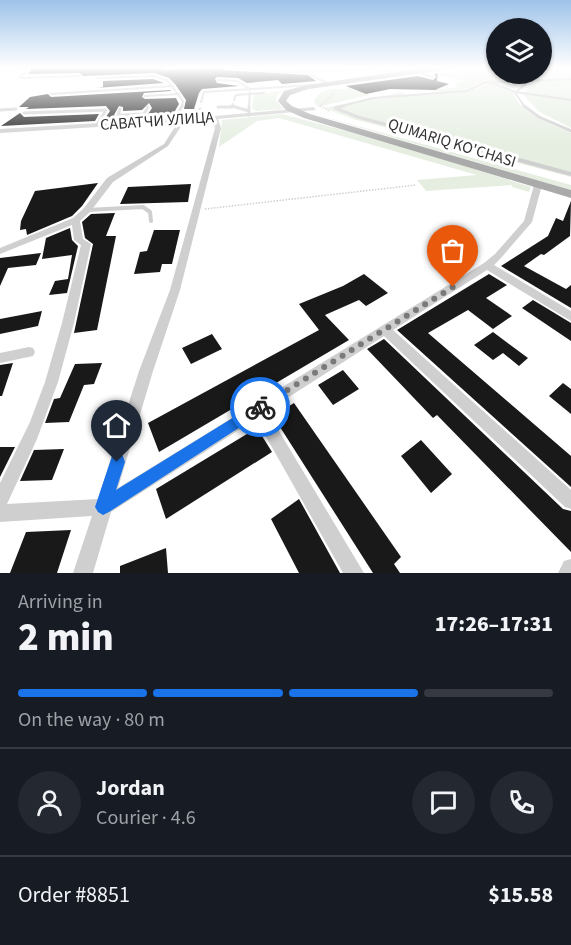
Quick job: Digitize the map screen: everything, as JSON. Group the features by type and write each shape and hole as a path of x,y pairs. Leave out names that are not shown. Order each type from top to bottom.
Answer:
{"main road":[{"path":"310,98 315,94"},
{"path":"293,111 284,104 284,95 310,98 316,94"},
{"name":"QUMARIQ KO'CHASI","path":"310,98 330,117 571,183"},
{"name":"QUMARIQ KO'CHASI","path":"293,111 571,194"}],"street":[{"name":"САВАТЧИ УЛИЦА","path":"0,131 197,119 217,112 293,111 310,98"},
{"path":"83,573 146,371 175,290 218,128 217,112"},
{"path":"0,251 76,220 87,210 110,180 166,145 178,120"},
{"path":"0,513 103,507 487,265 524,228 538,186"},
{"path":"0,501 27,447 46,399 86,244 79,240 76,220"},
{"path":"487,265 571,317"},
{"path":"385,330 571,501"},
{"path":"0,358 29,352"},
{"path":"258,409 354,573"},
{"path":"568,573 571,568"}],"lane":[{"path":"145,96 178,94 183,100 178,120"},
{"path":"201,102 203,94"},
{"path":"217,112 233,104 236,96 247,94"},
{"path":"233,104 249,113 250,94"},
{"path":"259,94 310,98"},
{"path":"430,94 373,98 334,108 356,118 571,174"},
{"path":"517,94 517,98 528,109 571,131"},
{"path":"527,94 571,102"},
{"path":"120,109 118,115 144,114 148,107"},
{"path":"0,110 16,109"},
{"path":"197,119 200,109"},
{"path":"24,113 106,110 97,125"},
{"path":"121,124 125,115"},
{"path":"87,210 143,207 150,212 151,222"}],"path":[{"path":"329,111 320,106 332,94"},
{"path":"196,210 416,185"}],"shaded area":[{"path":"278,94 276,100 283,109 256,111 252,108 254,95"},
{"path":"319,94 369,95 318,107 314,102"},
{"path":"393,94 514,94 516,100 529,112 571,133 571,177 353,119 323,108"},
{"path":"523,94 571,94 571,128 538,111"},
{"path":"307,112 571,185 571,190"},
{"path":"282,114 389,142 531,187 529,192 512,187 512,185 426,191 417,180 477,175 279,118 257,121 219,147 222,120"}],"building":[{"path":"48,94 51,97 144,94 142,97 145,99 176,98 179,104 172,116 127,119 146,117 152,108 149,103 142,110 123,111 123,107 119,106 114,115 119,120 104,120 110,111 106,106 26,109 29,107 19,107 30,97"},
{"path":"182,94 199,94 194,109 184,109 186,100"},
{"path":"20,113 24,117 99,114 95,121 1,126"},
{"path":"98,183 72,216 27,235 26,229 20,230 21,221 35,191"},
{"path":"191,184 188,202 120,204 128,187"},
{"path":"571,201 570,236 524,266 566,289 571,285 571,308 501,266 548,236 556,218 563,221"},
{"path":"115,213 106,236 116,236 97,330 74,333 93,244 85,238 82,222 91,214"},
{"path":"70,228 72,240 78,246 67,293 49,295 55,281 68,279 72,255 42,259 46,238"},
{"path":"154,230 180,230 172,264 162,264 160,272 134,274 140,252 147,251"},
{"path":"41,253 36,265 8,268 0,286 0,258"},
{"path":"364,274 388,293 366,306 359,300 325,315 349,340 159,452 148,423 319,330 299,304 343,286"},
{"path":"489,274 507,285 486,298 512,316 493,329 468,310 428,333 571,456 571,487 397,330"},
{"path":"533,300 571,323 571,341 522,308"},
{"path":"42,311 38,326 0,334 0,319"},
{"path":"493,332 528,358 519,366 503,353 493,360 474,345"},
{"path":"212,334 222,349 191,364 182,348"},
{"path":"384,339 563,509 571,511 571,552 437,415 433,418 367,349"},
{"path":"13,363 2,396 0,396 0,365"},
{"path":"102,363 94,384 84,385 69,422 45,423 54,399 60,398 75,364"},
{"path":"343,370 359,389 333,405 318,385"},
{"path":"563,383 571,389 571,414 549,396"},
{"path":"294,403 401,557 394,564 400,573 373,573 273,416"},
{"path":"257,428 272,452 166,519 156,489"},
{"path":"421,440 452,474 431,493 401,456"},
{"path":"0,447 15,447 0,477"},
{"path":"64,449 52,480 20,481 34,450"},
{"path":"299,499 340,573 299,573 271,519"},
{"path":"71,530 57,573 10,573 26,532"},
{"path":"166,548 168,573 120,573 120,566"}],"way so far":[{"path":"260,407 453,287"}],"route":[{"path":"117,462 103,507 260,407"}]}
